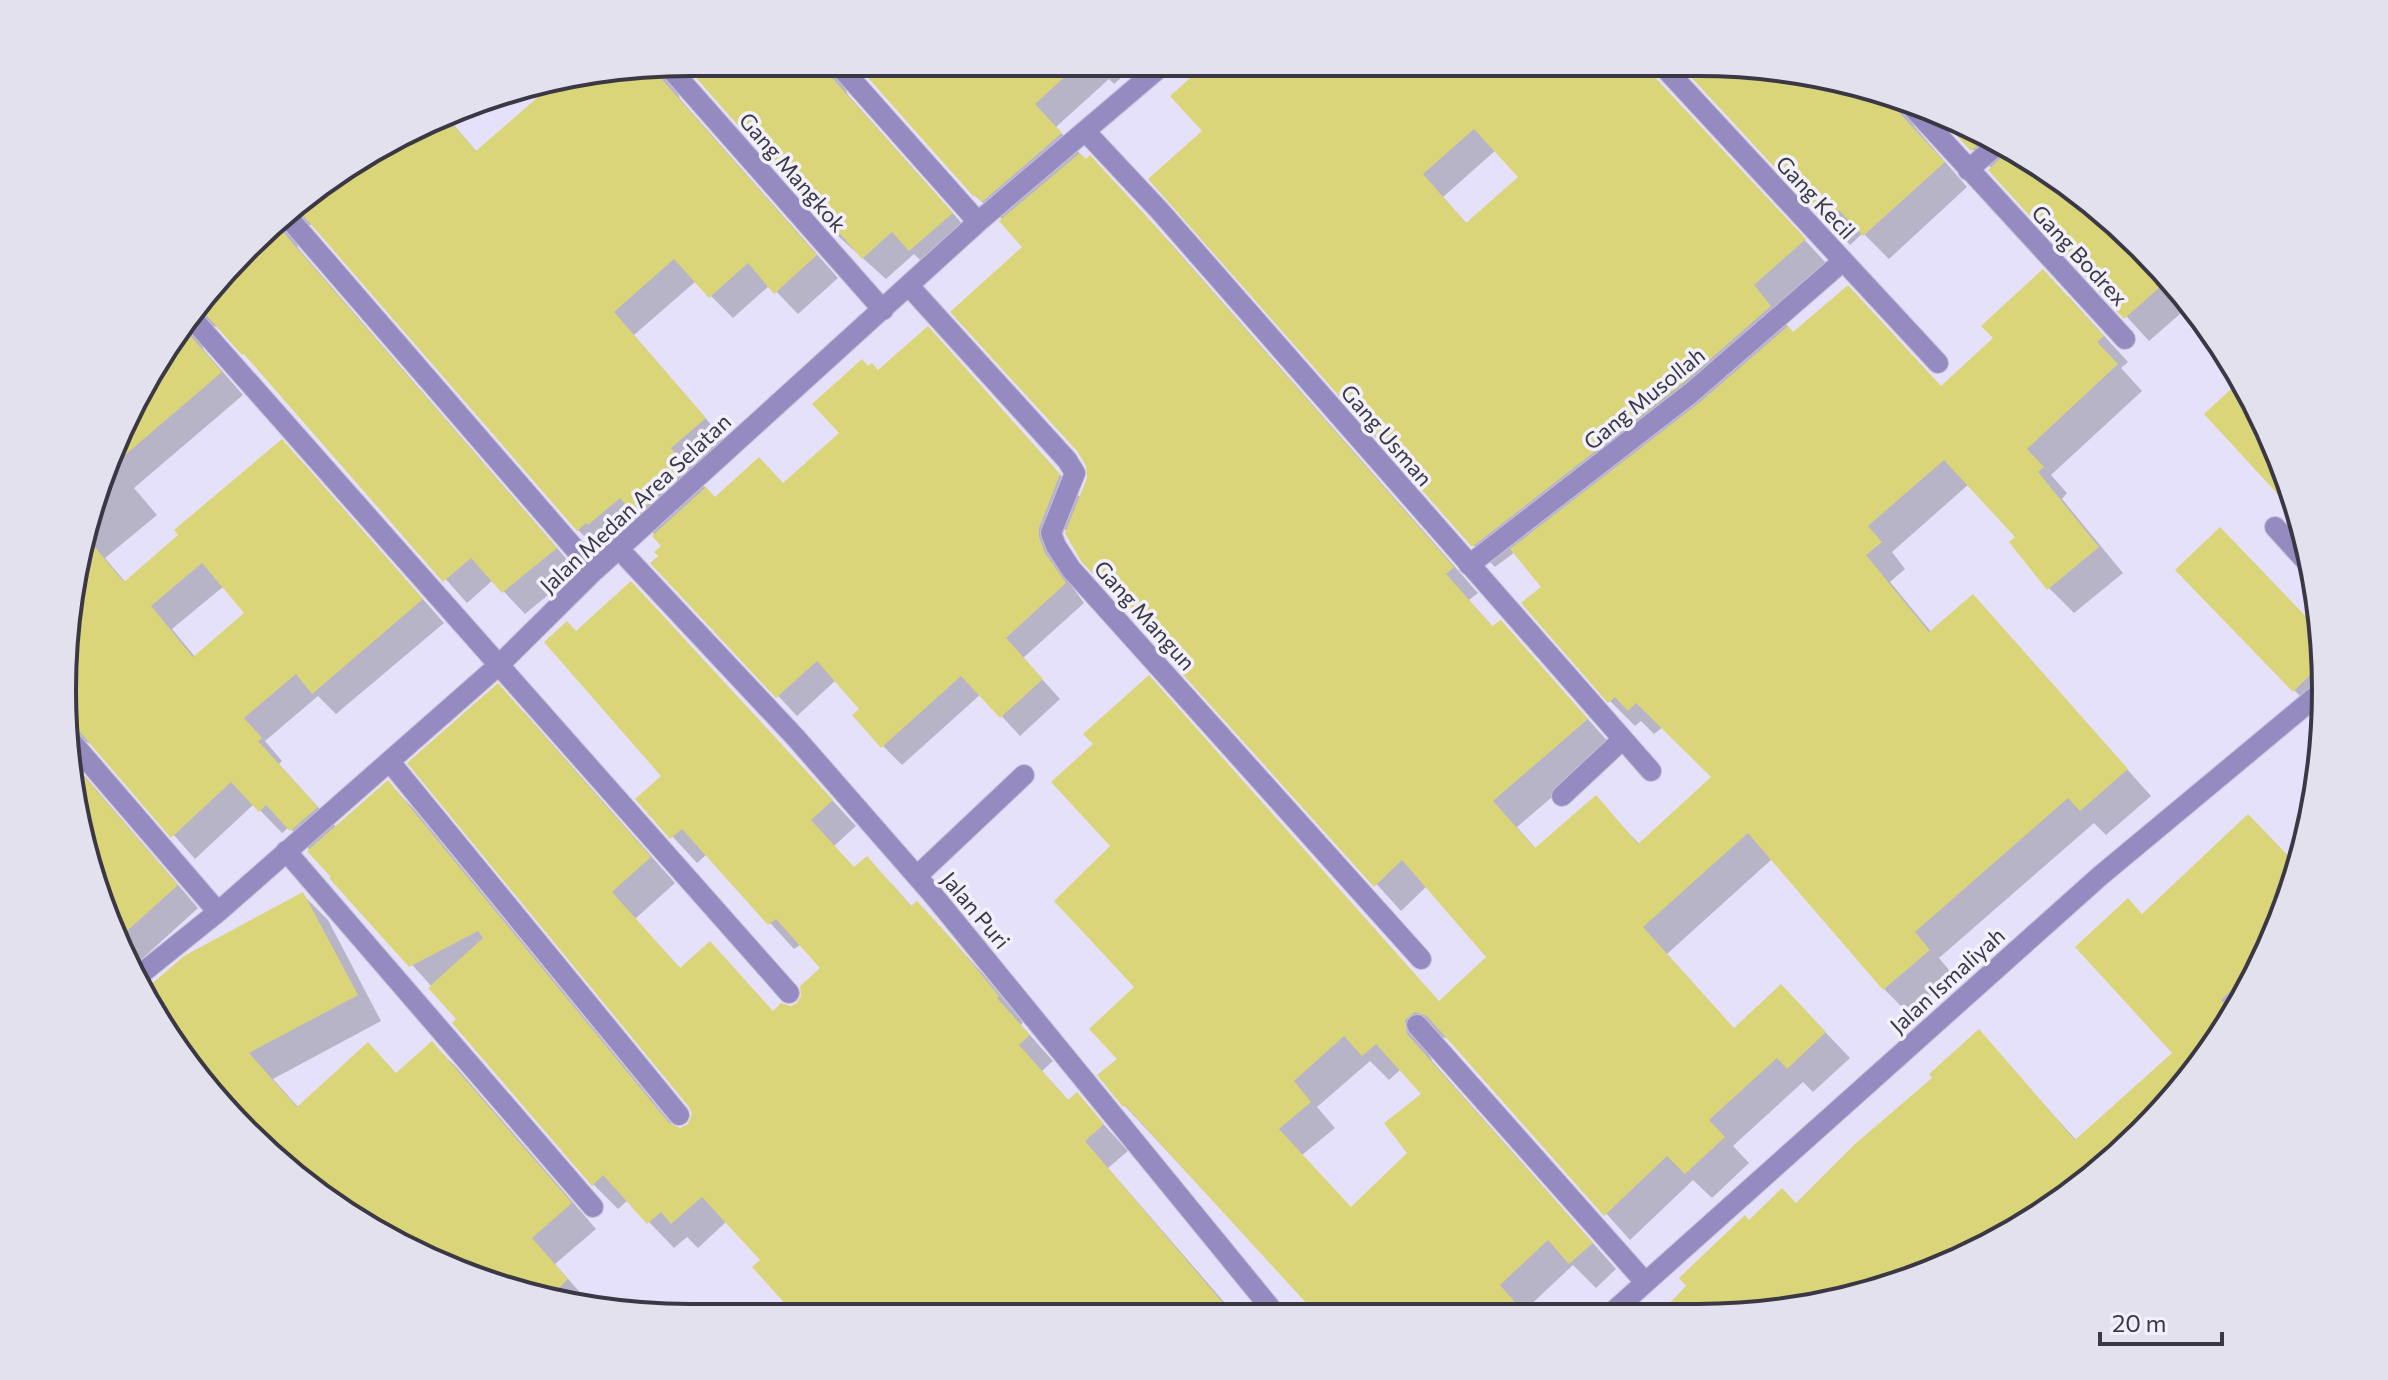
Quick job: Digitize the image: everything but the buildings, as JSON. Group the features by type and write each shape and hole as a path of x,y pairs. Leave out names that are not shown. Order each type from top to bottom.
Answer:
{"street":[{"name":"Gang Mangkok","path":"677,76 883,310"},
{"path":"848,76 978,222"},
{"name":"Jalan Medan Area Selatan","path":"144,971 218,912 390,762 500,664 594,571 978,222 1150,76"},
{"name":"Gang Kecil","path":"1672,76 1938,363"},
{"name":"Gang Bodrex","path":"1923,119 2125,339"},
{"name":"Gang Usman","path":"1085,131 1159,210 1651,771"},
{"path":"1968,170 1991,150"},
{"path":"292,222 594,571"},
{"name":"Gang Musollah","path":"1469,565 1691,393 1843,261"},
{"name":"Gang Mangun","path":"909,286 1067,460 1075,473 1051,533 1071,569 1421,959"},
{"path":"197,324 789,993"},
{"path":"2275,527 2295,549"},
{"name":"Jalan Puri","path":"619,549 796,738 917,876 1267,1304"},
{"name":"Jalan Ismaliyah","path":"1621,1304 2100,876 2312,700"},
{"path":"1562,796 1623,739"},
{"path":"79,750 218,912"},
{"path":"390,762 679,1115"},
{"path":"917,876 1024,775"},
{"path":"286,851 593,1207"},
{"path":"1417,1025 1645,1282"}]}
